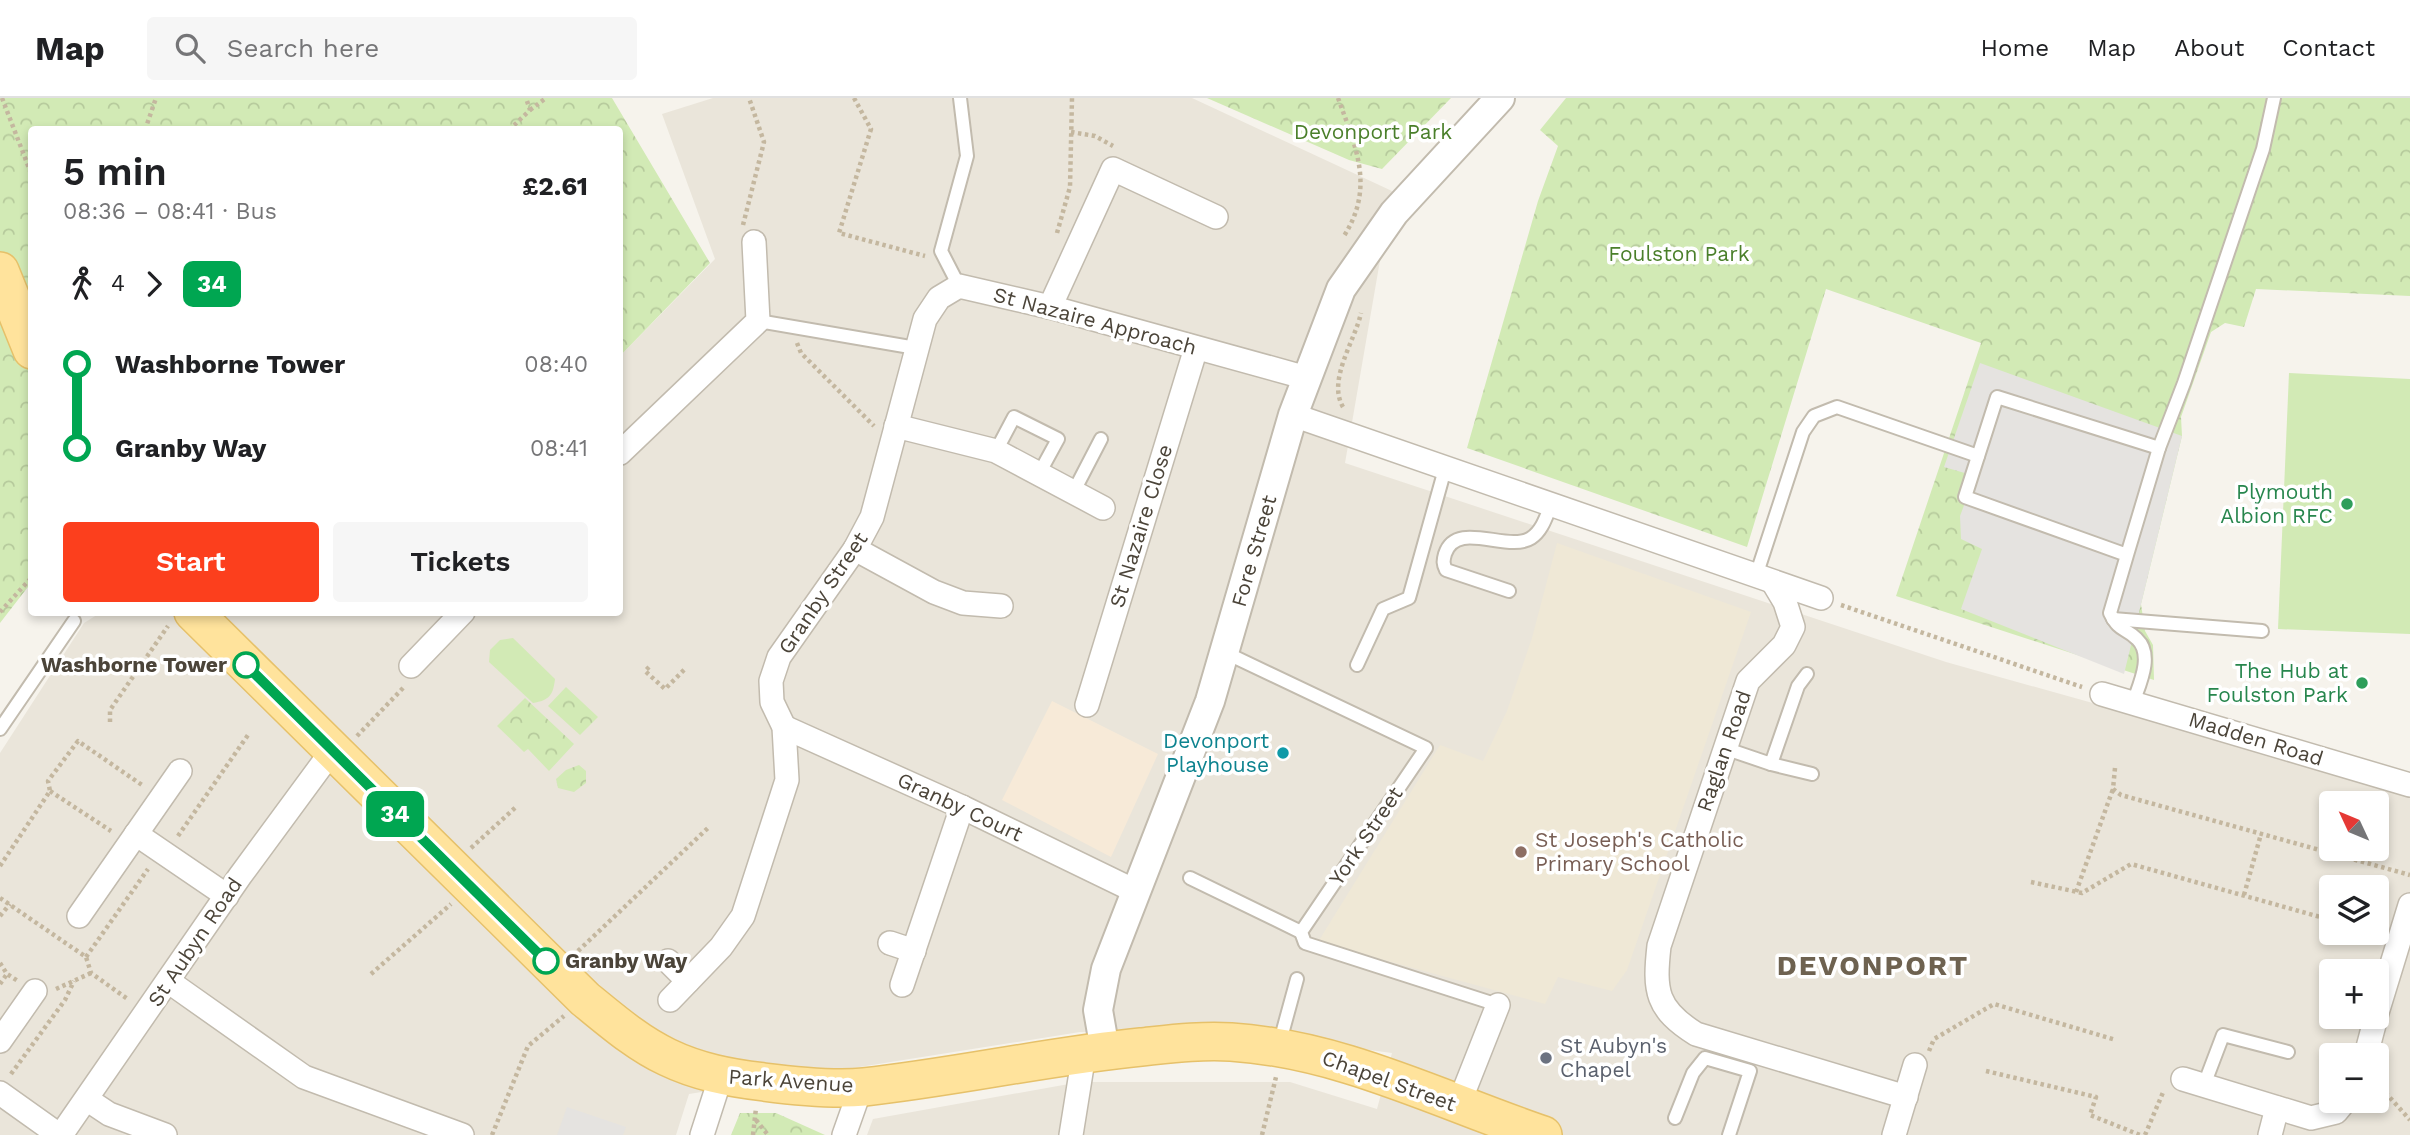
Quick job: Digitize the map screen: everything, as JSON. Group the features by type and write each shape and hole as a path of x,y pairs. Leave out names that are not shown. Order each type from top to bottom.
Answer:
{"main road":[{"path":"0,271 28,340"},
{"name":"Park Avenue","path":"197,616 585,999 620,1027 664,1056 721,1076 794,1085 861,1087 1094,1052"},
{"name":"Chapel Street","path":"1094,1052 1230,1042 1312,1053 1353,1065 1458,1106 1495,1127 1544,1135"}],"street":[{"name":"Fore Street","path":"1071,1135 1094,1052 1106,969 1210,702 1293,415 1341,289 1394,213 1500,98"},
{"path":"1050,307 1113,169 1216,217"},
{"path":"623,450 758,321 754,242"},
{"path":"916,348 925,319 939,298 959,286"},
{"name":"St Nazaire Approach","path":"959,286 1050,307 1307,379"},
{"name":"Granby Street","path":"670,1000 721,947 743,916 787,780 784,727 772,702 771,681 779,657 855,549 872,517 916,348"},
{"name":"St Nazaire Close","path":"1087,705 1196,348"},
{"path":"1293,415 1821,598"},
{"path":"894,434 996,451 1040,472 1103,508"},
{"path":"855,549 934,592 963,603 1001,606"},
{"name":"Raglan Road","path":"1764,579 1786,602 1793,627 1784,645 1748,681 1659,946 1656,975 1660,997 1673,1020 1696,1034 1906,1097"},
{"path":"411,666 459,616"},
{"name":"Madden Road","path":"2102,694 2410,785"},
{"name":"Granby Court","path":"784,727 962,807 1135,891"},
{"name":"St Aubyn Road","path":"60,1135 88,1100 227,896 335,754"},
{"path":"79,916 180,771"},
{"path":"902,985 962,807"},
{"path":"133,838 163,852 227,896"},
{"path":"2389,974 2410,905"},
{"path":"890,943 914,951"},
{"path":"668,961 688,981"},
{"path":"168,981 304,1077 462,1135"},
{"path":"0,1041 35,990"},
{"path":"1458,1106 1498,1005"},
{"path":"1894,1135 1915,1065"},
{"path":"702,1135 721,1076"},
{"path":"2194,1082 2311,1118 2332,1113"},
{"path":"4,1085 60,1135"},
{"path":"845,1135 861,1087"},
{"path":"88,1100 109,1114 165,1135"},
{"path":"2270,1135 2277,1108"}],"lane":[{"path":"959,286 941,251 967,156 960,98"},
{"path":"2133,703 2144,669 2144,650 2137,639 2118,629 2110,613 2158,448 2184,383 2263,149 2274,98"},
{"path":"758,321 916,348"},
{"path":"2127,555 1965,497 1997,397 2158,448"},
{"path":"1764,579 1803,432 1814,416 1838,407 1978,456"},
{"path":"996,451 1014,417 1058,439 1040,472"},
{"path":"1074,491 1101,439"},
{"path":"1357,665 1383,610 1409,598 1445,469"},
{"path":"1509,591 1446,570 1443,564 1447,548 1454,541 1469,537 1517,542 1529,540 1541,528 1551,505"},
{"path":"2113,619 2262,631"},
{"path":"0,729 74,621"},
{"name":"York Street","path":"1224,652 1426,748 1301,932"},
{"path":"1771,764 1798,686 1807,674"},
{"path":"1724,748 1812,774"},
{"path":"1190,878 1301,932 1305,943 1313,947 1498,1005"},
{"path":"1280,1049 1297,979"},
{"path":"2194,1082 2223,1035 2288,1052"},
{"path":"1675,1118 1693,1073 1705,1058 1750,1071 1729,1135"}],"path":[{"path":"2,98 28,166"},
{"path":"146,126 156,98"},
{"path":"526,98 530,110"},
{"path":"513,126 546,98"},
{"path":"749,98 764,142 742,225 754,242"},
{"path":"854,98 870,129 839,233 947,262"},
{"path":"1055,237 1070,187 1072,98"},
{"path":"1071,132 1095,136"},
{"path":"790,326 801,353 859,413 894,434"},
{"path":"0,612 28,581"},
{"path":"1821,598 2102,694"},
{"path":"110,722 110,710 160,637"},
{"path":"335,754 418,672 411,666"},
{"path":"649,667 645,671 665,689 685,668"},
{"path":"86,957 248,735"},
{"path":"0,866 50,792 48,781 78,741 143,784"},
{"path":"2076,892 2113,789 2115,768"},
{"path":"2113,789 2121,796 2410,875"},
{"path":"50,792 133,838"},
{"path":"371,974 460,878 516,807"},
{"path":"557,971 710,826"},
{"path":"2244,895 2261,834"},
{"path":"2031,882 2081,893 2131,864 2319,917"},
{"path":"0,898 86,957 91,973 147,1012"},
{"path":"0,916 9,904"},
{"path":"35,990 42,996 91,973"},
{"path":"0,984 7,974"},
{"path":"4,1085 65,1000 75,981"},
{"path":"492,1135 528,1046 585,999"},
{"path":"1915,1065 1923,1063 1934,1039 1994,1004 2116,1040"},
{"path":"1262,1135 1280,1049"},
{"path":"1986,1071 2096,1097 2091,1115 2142,1135 2165,1089 2194,1082"},
{"path":"2389,1097 2410,1120"},
{"path":"756,1120 768,1135"}],"shaded area":[{"path":"713,98 1192,98 1392,191 1345,463 1946,662 2410,792 2410,1135 867,1135 873,1119 1080,1082 1290,1082 1377,1109 1392,1053 1219,1030 1080,1032 689,1094 676,1135 0,1135 0,753 84,623 95,616 623,616 623,353 715,259 662,114"},
{"path":"1980,363 2182,436 2124,674 1961,609 1982,549 1961,539 1960,516 1975,476 1944,467"},
{"name":"St Joseph's Catholic Primary School","path":"1557,543 1751,612 1627,970 1612,991 1558,977 1545,1004 1318,942 1440,745 1483,761 1507,711 1532,638"},
{"path":"1052,701 1158,754 1111,857 1002,800"},
{"path":"567,1107 626,1127 623,1135 557,1135"}],"green space":[{"path":"0,98 612,98 710,263 623,353 623,126 28,126 28,587 0,623"},
{"name":"Devonport Park","path":"1207,98 1451,98 1382,169 1349,160"},
{"name":"Foulston Park","path":"1566,98 2410,98 2410,296 2256,289 2244,327 2225,323 2211,332 2181,417 2182,436 2141,604 2145,631 2153,645 2154,680 1896,596 1981,343 1826,289 1747,547 1467,448 1538,201 1558,146 1540,130"},
{"name":"Plymouth Albion RFC","path":"2289,373 2410,379 2410,634 2278,629"},
{"path":"513,638 555,679 553,690 546,699 533,703 489,662 490,650 500,640"},
{"path":"566,687 598,717 580,735 548,706"},
{"path":"525,698 574,744 549,771 528,749 524,752 497,726"},
{"path":"579,765 586,771 586,783 574,792 558,788 556,779 566,770"},
{"path":"740,1113 776,1113 825,1135 731,1135"}],"bus line":[{"name":"34","path":"246,665 546,961"}],"place":[{"name":"Plymouth Albion RFC","path":"2347,504"},
{"name":"Washborne Tower","path":"246,665"},
{"name":"The Hub at Foulston Park","path":"2362,683"},
{"name":"Devonport Playhouse","path":"1283,753"},
{"name":"St Joseph's Catholic Primary School","path":"1521,852"},
{"name":"Granby Way","path":"546,961"},
{"name":"St Aubyn's Chapel","path":"1546,1058"}],"district":[{"name":"DEVONPORT","path":"1873,965"}]}
